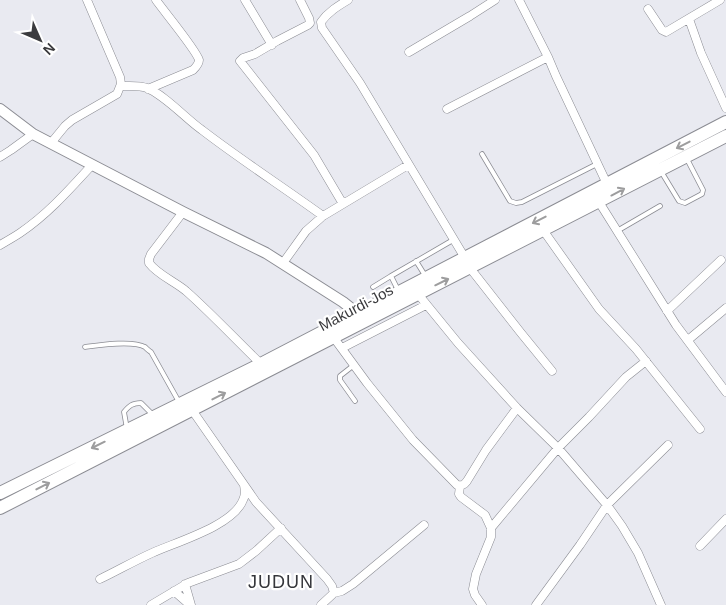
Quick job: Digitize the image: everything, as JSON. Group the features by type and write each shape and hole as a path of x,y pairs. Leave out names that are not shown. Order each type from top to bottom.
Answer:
{"highway":[{"name":"Makurdi-Jos","path":"0,493 261,364 367,321 418,294 467,263 607,184 726,122"},
{"name":"Makurdi-Jos","path":"0,508 192,410 338,343 367,321 399,292 427,278 543,230 726,136"}],"main road":[{"path":"0,109 33,134 266,253 342,302 367,321"}],"street":[{"path":"51,143 72,120 116,94 121,86 122,81 87,0"},
{"path":"148,89 194,70 199,62 191,46 156,0"},
{"path":"245,0 272,45"},
{"path":"300,0 310,23 255,54 243,58 240,62 314,155 343,204"},
{"path":"348,0 326,15 321,22 322,28 360,83 467,263 552,371"},
{"path":"409,52 495,0"},
{"path":"519,0 548,57 607,184"},
{"path":"648,9 664,32 669,31 720,0"},
{"path":"689,19 701,53 726,108"},
{"path":"447,109 548,57"},
{"path":"121,86 145,87 157,94 230,152 323,216"},
{"path":"0,157 33,134"},
{"path":"0,245 42,217 92,165"},
{"path":"283,263 306,230 323,216 408,165"},
{"path":"599,202 667,311 726,392"},
{"path":"183,212 151,254 148,259 149,263 155,270 198,302 261,364"},
{"path":"543,230 599,309 646,361 700,429"},
{"path":"667,311 721,260"},
{"path":"418,294 458,343 517,408 558,448 607,505 638,553 661,605"},
{"path":"367,321 426,305"},
{"path":"688,340 726,308"},
{"path":"338,343 367,383 413,440 460,486"},
{"path":"491,528 558,448 626,377 646,361"},
{"path":"460,486 467,481 486,450 517,408"},
{"path":"192,410 256,502 327,579 334,593"},
{"path":"536,605 607,505 668,444"},
{"path":"100,579 151,553 223,522 243,502 245,494 244,485"},
{"path":"460,486 459,494 461,497 484,514 491,528 491,537 476,574 473,589 474,595 482,605"},
{"path":"700,546 726,520"},
{"path":"321,605 334,593 342,591 353,584 424,525"},
{"path":"151,605 185,584 239,564 281,528"},
{"path":"185,584 191,605"},
{"path":"174,591 191,605"}],"lane":[{"path":"482,154 510,201 516,203 522,202 597,164"},
{"path":"660,170 679,201 685,203 702,194 703,190 686,157"},
{"path":"617,231 660,206"},
{"path":"373,287 453,240"},
{"path":"416,261 427,278"},
{"path":"391,276 399,292"},
{"path":"85,347 106,344 135,344 144,347 151,352 180,404"},
{"path":"354,366 340,376 340,380 354,402"},
{"path":"127,430 124,412 134,403 141,403 155,417"}],"district":[{"name":"JUDUN","path":"281,582"}]}
